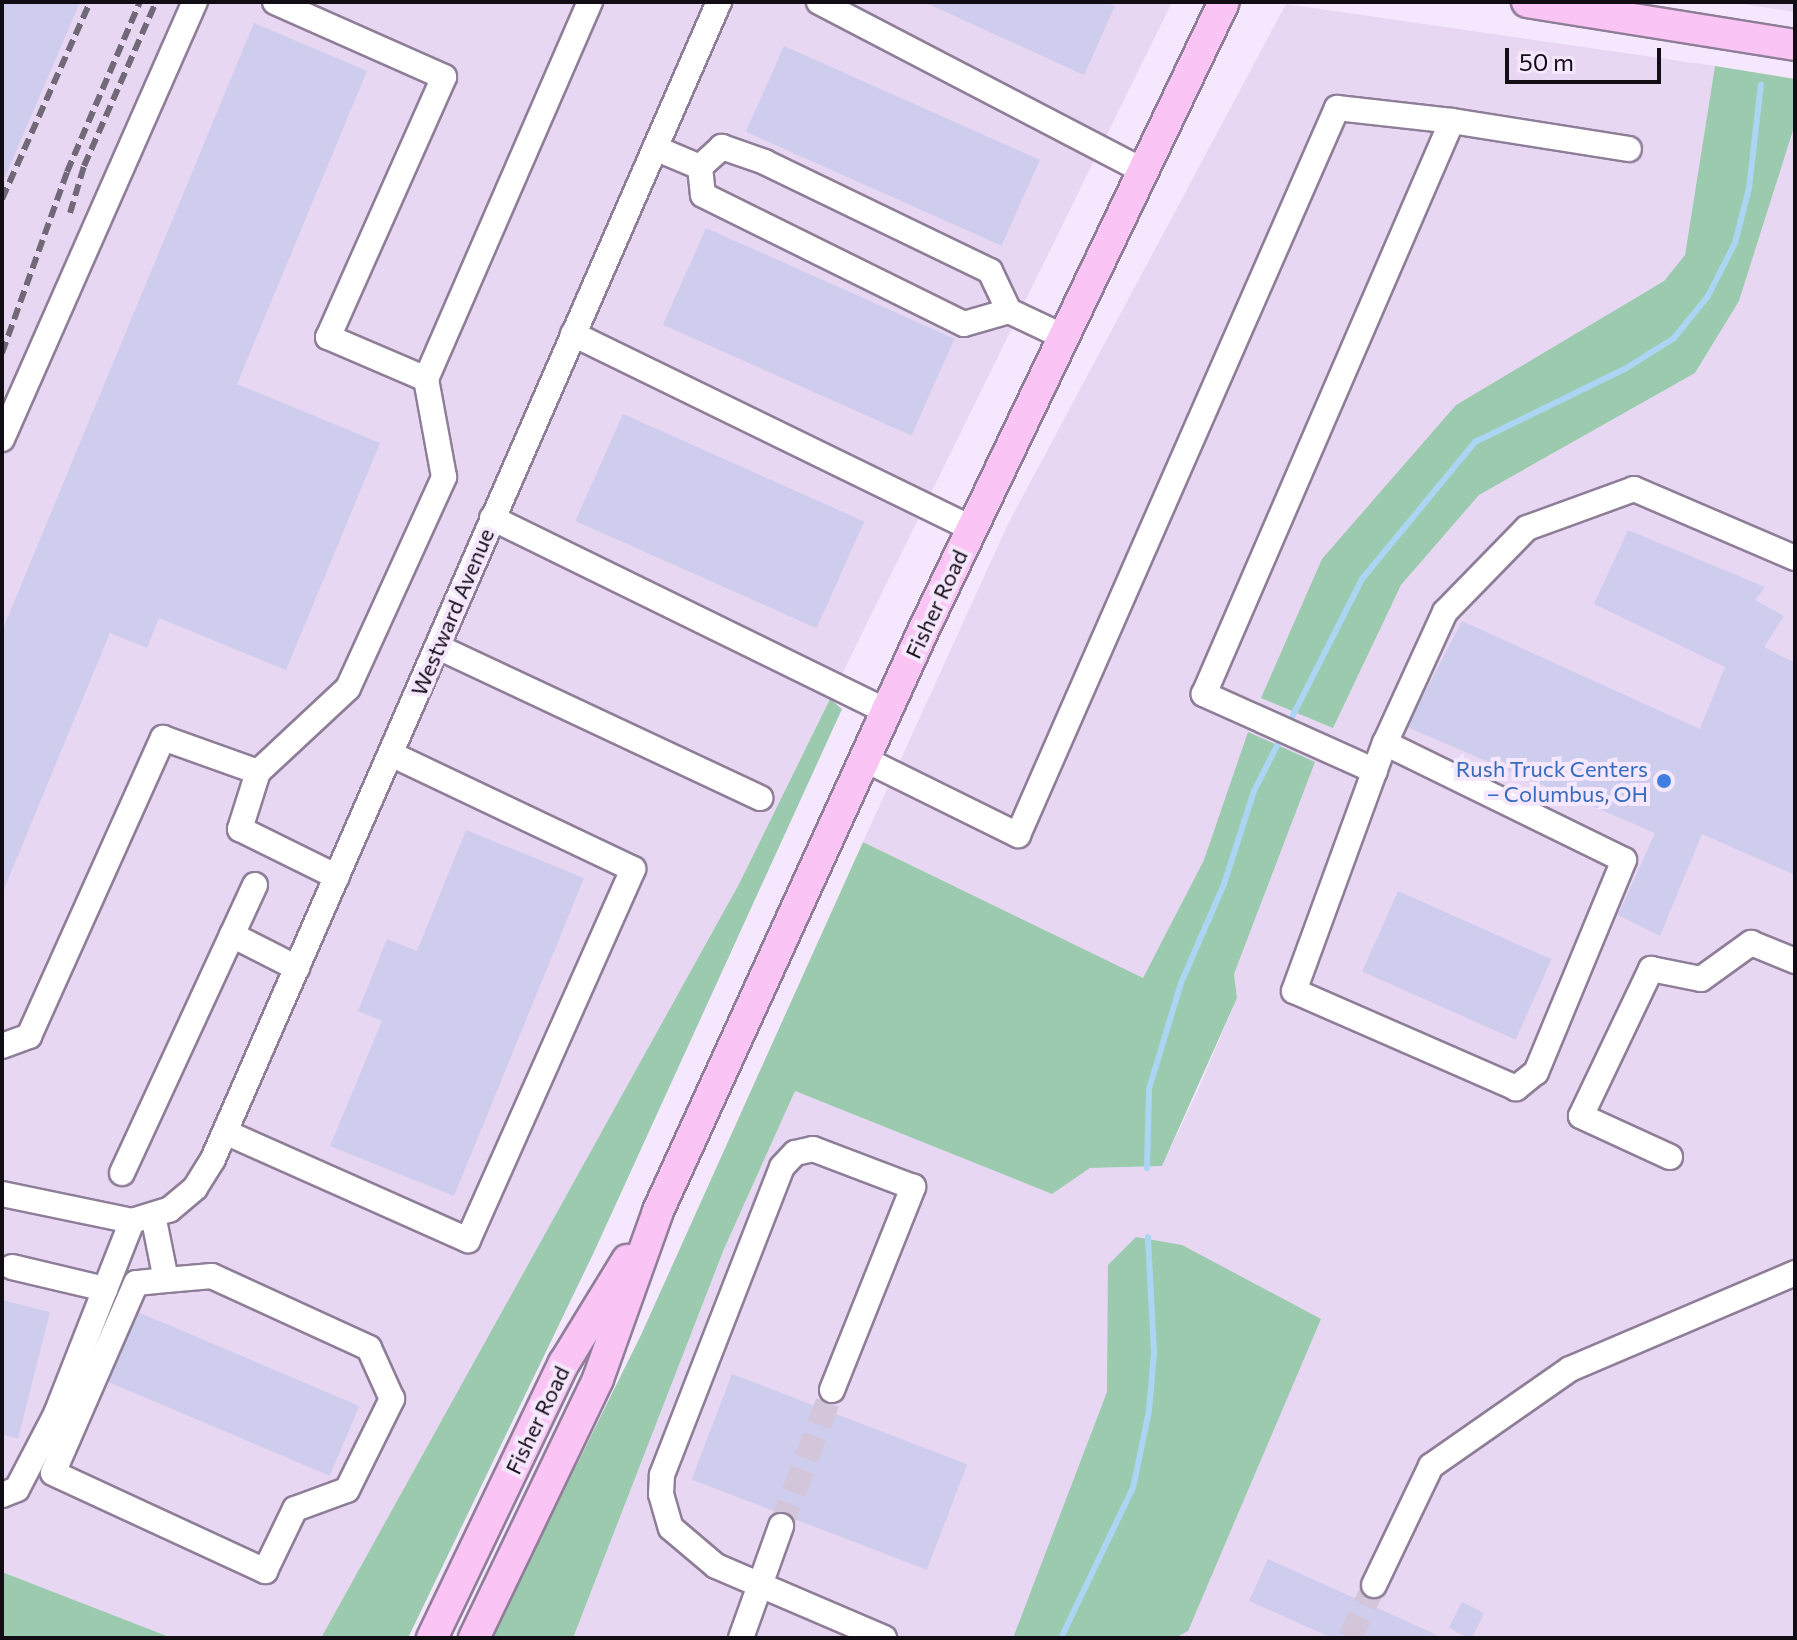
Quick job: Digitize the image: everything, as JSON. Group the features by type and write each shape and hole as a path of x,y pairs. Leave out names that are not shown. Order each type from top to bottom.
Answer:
{"main road":[{"name":"Fisher Road","path":"474,1638 598,1379 658,1211 886,711 1224,2"},
{"path":"1527,2 1656,13 1795,45"},
{"name":"Fisher Road","path":"432,1638 564,1363 658,1211"}],"street":[{"path":"2,439 195,2"},
{"path":"275,2 444,77 328,337 426,379"},
{"path":"337,877 240,829 258,772 348,688 444,477 426,379 590,2"},
{"name":"Westward Avenue","path":"151,1215 195,1188 225,1132 719,2"},
{"path":"819,2 1143,171"},
{"path":"864,759 1018,835 1337,108 1452,121 1629,149"},
{"path":"1375,771 1204,694 1452,121"},
{"path":"700,167 722,147 765,162 990,271 1009,311 1064,337"},
{"path":"655,148 700,167"},
{"path":"700,167 703,195 964,324 1009,311"},
{"path":"573,334 972,529"},
{"path":"1385,743 1624,860 1536,1072 1516,1088 1294,991 1385,743 1445,612 1527,528 1634,489 1795,558"},
{"path":"492,518 886,711"},
{"path":"438,647 760,798"},
{"path":"2,1046 29,1036 163,738 258,772"},
{"path":"225,1132 468,1240 633,869 391,754"},
{"path":"122,1173 255,885"},
{"path":"232,935 297,968"},
{"path":"1670,1157 1581,1116 1651,969 1701,979 1751,943 1795,961"},
{"path":"832,1390 913,1187 813,1149 795,1153 782,1167 662,1475 661,1494 671,1528 716,1566 884,1638"},
{"path":"2,1194 151,1215"},
{"path":"151,1215 166,1280"},
{"path":"2,1495 17,1489 56,1414 105,1289 151,1215"},
{"path":"12,1267 105,1289"},
{"path":"1374,1585 1431,1466 1570,1369 1795,1273"},
{"path":"212,1276 369,1348 392,1399 347,1490 295,1509 265,1571 53,1473 136,1283 166,1280 212,1276"},
{"path":"741,1638 781,1526"}],"shaded area":[{"path":"2,2 1172,2 739,884 321,1638 172,1638 2,1572"},
{"path":"1731,2 1795,2 1795,12"},
{"path":"1286,4 1715,66 1685,255 1664,281 1456,405 1332,727 1401,585 1479,495 1695,373 1739,301 1795,124 1795,1638 573,1638 724,1249 795,1091 1052,1194 1090,1168 1162,1166 1198,1090 1237,998 1234,974 1315,761 1204,860 1143,979 863,842 1008,524"}],"green space":[{"path":"1715,66 1795,79 1795,124 1739,301 1695,373 1479,495 1401,585 1333,728 1261,698 1322,559 1456,405 1664,281 1685,255"},
{"path":"830,699 842,709 594,1252 408,1638 321,1638 739,884"},
{"path":"1248,732 1315,762 1234,974 1237,998 1162,1166 1090,1168 1052,1194 795,1091 724,1249 573,1638 491,1638 641,1335 863,842 1143,978 1204,860"},
{"path":"1136,1237 1182,1245 1321,1319 1188,1631 1175,1638 1013,1638 1107,1392 1108,1265"},
{"path":"2,1572 172,1638 2,1638"}],"building":[{"path":"2,2 80,2 2,184"},
{"path":"924,2 1106,2 1115,6 1084,75"},
{"path":"254,23 367,71 237,384 380,443 286,670 159,618 147,648 110,633 2,894 2,631"},
{"path":"784,46 1040,160 1002,246 746,132"},
{"path":"706,228 954,339 911,435 663,325"},
{"path":"623,414 864,521 817,628 575,521"},
{"name":"Rush Truck Centers – Columbus, OH","path":"1628,530 1765,587 1755,600 1784,616 1764,647 1795,663 1795,875 1702,834 1660,936 1618,915 1655,833 1407,727 1462,621 1700,729 1725,667 1594,604"},
{"path":"466,830 584,878 454,1196 330,1146 382,1021 358,1011 387,939 417,951"},
{"path":"1398,891 1551,959 1516,1040 1362,971"},
{"path":"2,1300 50,1312 18,1439 2,1434"},
{"path":"131,1309 359,1406 330,1476 101,1379"},
{"path":"732,1374 967,1464 927,1570 692,1479"},
{"path":"1268,1559 1437,1635 1435,1638 1332,1638 1249,1601"},
{"path":"1462,1602 1484,1613 1472,1638 1449,1628"}],"waterway":[{"path":"1287,727 1362,579 1475,442 1625,369 1674,338 1708,296 1735,243 1749,188 1761,85"},
{"path":"1147,1168 1149,1089 1181,983 1224,884 1254,791 1282,736"},
{"path":"1061,1638 1133,1488 1149,1411 1154,1353 1148,1237"}],"tunnel":[{"path":"781,1526 832,1390"},
{"path":"1350,1638 1374,1585"}],"railway":[{"path":"2,199 90,2"},
{"path":"2,353 67,172 140,2"},
{"path":"70,213 84,166 156,2"}],"place":[{"name":"Rush Truck Centers – Columbus, OH","path":"1664,781"}]}
